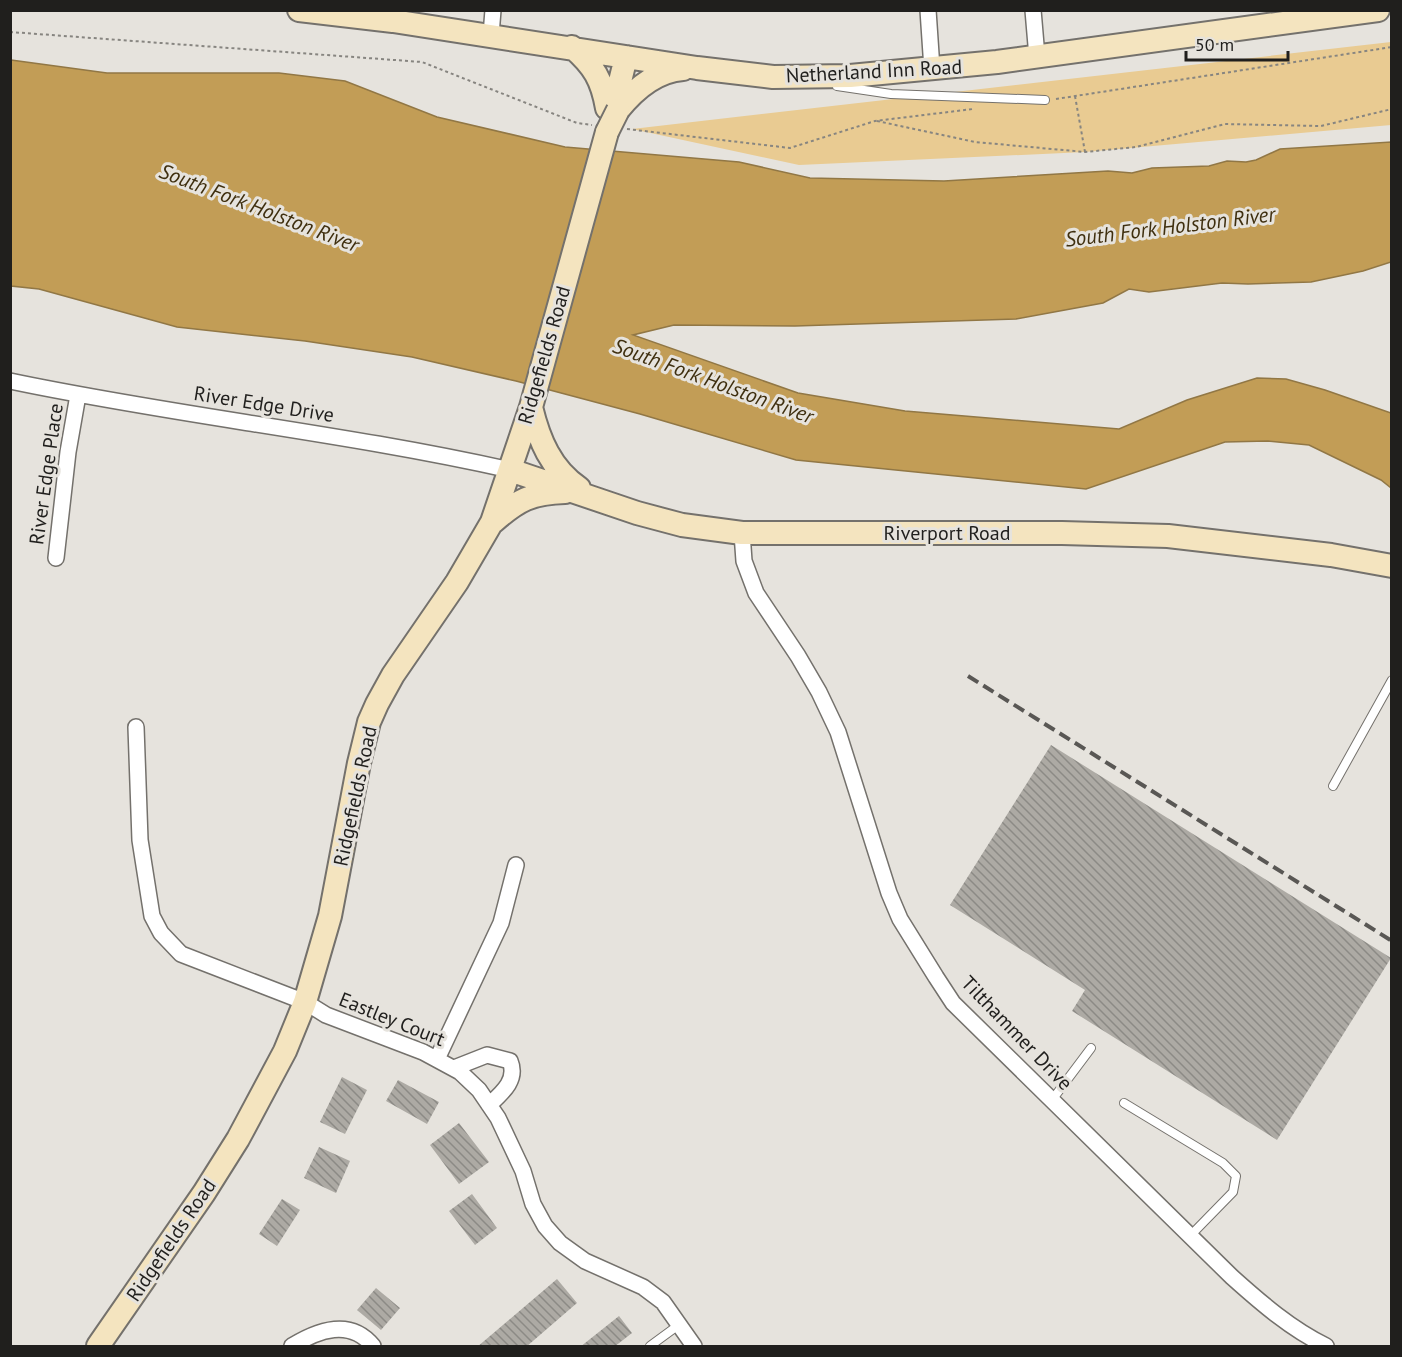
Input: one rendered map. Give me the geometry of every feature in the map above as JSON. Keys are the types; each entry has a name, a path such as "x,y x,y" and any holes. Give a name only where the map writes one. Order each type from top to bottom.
{"main road":[{"name":"Netherland Inn Road","path":"299,10 393,21 697,68 772,77 850,76 932,69 1037,57 1377,10"},
{"path":"572,47 588,61 612,109 657,76 677,70 697,68"},
{"name":"Ridgefields Road","path":"98,1347 204,1192 238,1138 285,1051 305,1002 330,916 358,763 373,713 393,675 457,582 492,522 531,407 626,57"},
{"path":"531,407 537,431 546,452 559,471 573,484 593,497"},
{"name":"Riverport Road","path":"510,470 682,525 742,533 1038,533 1168,536 1331,555 1392,566"},
{"path":"492,522 513,504 526,497 543,493 565,492 593,497"}],"street":[{"path":"491,35 493,10"},
{"path":"928,10 932,69"},
{"path":"1033,10 1037,57"},
{"name":"River Edge Drive","path":"10,381 78,395 436,453 510,470"},
{"name":"River Edge Place","path":"56,558 68,452 78,395"},
{"name":"Tilthammer Drive","path":"742,533 744,561 756,593 798,656 819,692 838,732 888,893 900,919 953,1003 1264,1306 1326,1347"},
{"name":"Eastley Court","path":"136,727 140,840 152,916 160,933 181,954 305,1002 326,1015 437,1059 454,1068 479,1090 489,1105 509,1141 533,1204 545,1226 560,1243 585,1261 643,1287 663,1302 694,1347"},
{"path":"437,1059 501,923 516,865"},
{"path":"454,1068 487,1055 510,1061 513,1068 506,1089 489,1105"},
{"path":"292,1347 316,1333 344,1328 358,1333 373,1347"}],"lane":[{"path":"772,77 891,94 1045,100"},
{"path":"1333,786 1392,680"},
{"path":"1052,1100 1091,1048"},
{"path":"1124,1103 1223,1163 1236,1176 1233,1192 1190,1236"},
{"path":"650,1347 680,1324"}],"path":[{"path":"1075,96 1085,152"},
{"path":"874,121 975,142 1085,152 1136,147 1226,124 1321,126 1392,109"}],"shaded area":[{"path":"1391,42 1391,125 1085,152 799,165 632,129"}],"water":[{"name":"South Fork Holston River","path":"11,60 107,73 279,73 345,81 437,117 565,147 739,162 810,178 944,181 1108,171 1132,173 1152,168 1209,166 1227,161 1246,162 1280,149 1391,142 1391,262 1363,271 1311,282 1222,283 1149,292 1129,289 1103,303 1016,319 795,326 674,325 633,335 798,393 905,411 1119,429 1187,400 1257,378 1286,379 1391,413 1391,488 1381,480 1309,445 1268,441 1225,442 1086,489 796,460 640,414 516,381 412,357 305,341 177,327 39,289 11,286"}],"building":[{"path":"1051,745 1391,958 1277,1140 1072,1011 1085,990 950,905"},
{"path":"342,1077 367,1090 345,1134 320,1122"},
{"path":"398,1080 439,1102 427,1124 386,1101"},
{"path":"459,1123 489,1162 459,1184 430,1145"},
{"path":"319,1147 350,1161 336,1193 304,1178"},
{"path":"472,1194 497,1228 475,1245 449,1211"},
{"path":"282,1199 300,1210 277,1246 259,1234"},
{"path":"557,1279 577,1303 526,1347 477,1347"},
{"path":"376,1288 400,1308 381,1330 357,1310"},
{"path":"619,1316 632,1333 614,1347 580,1347"}],"railway":[{"path":"968,676 1392,941"}]}
